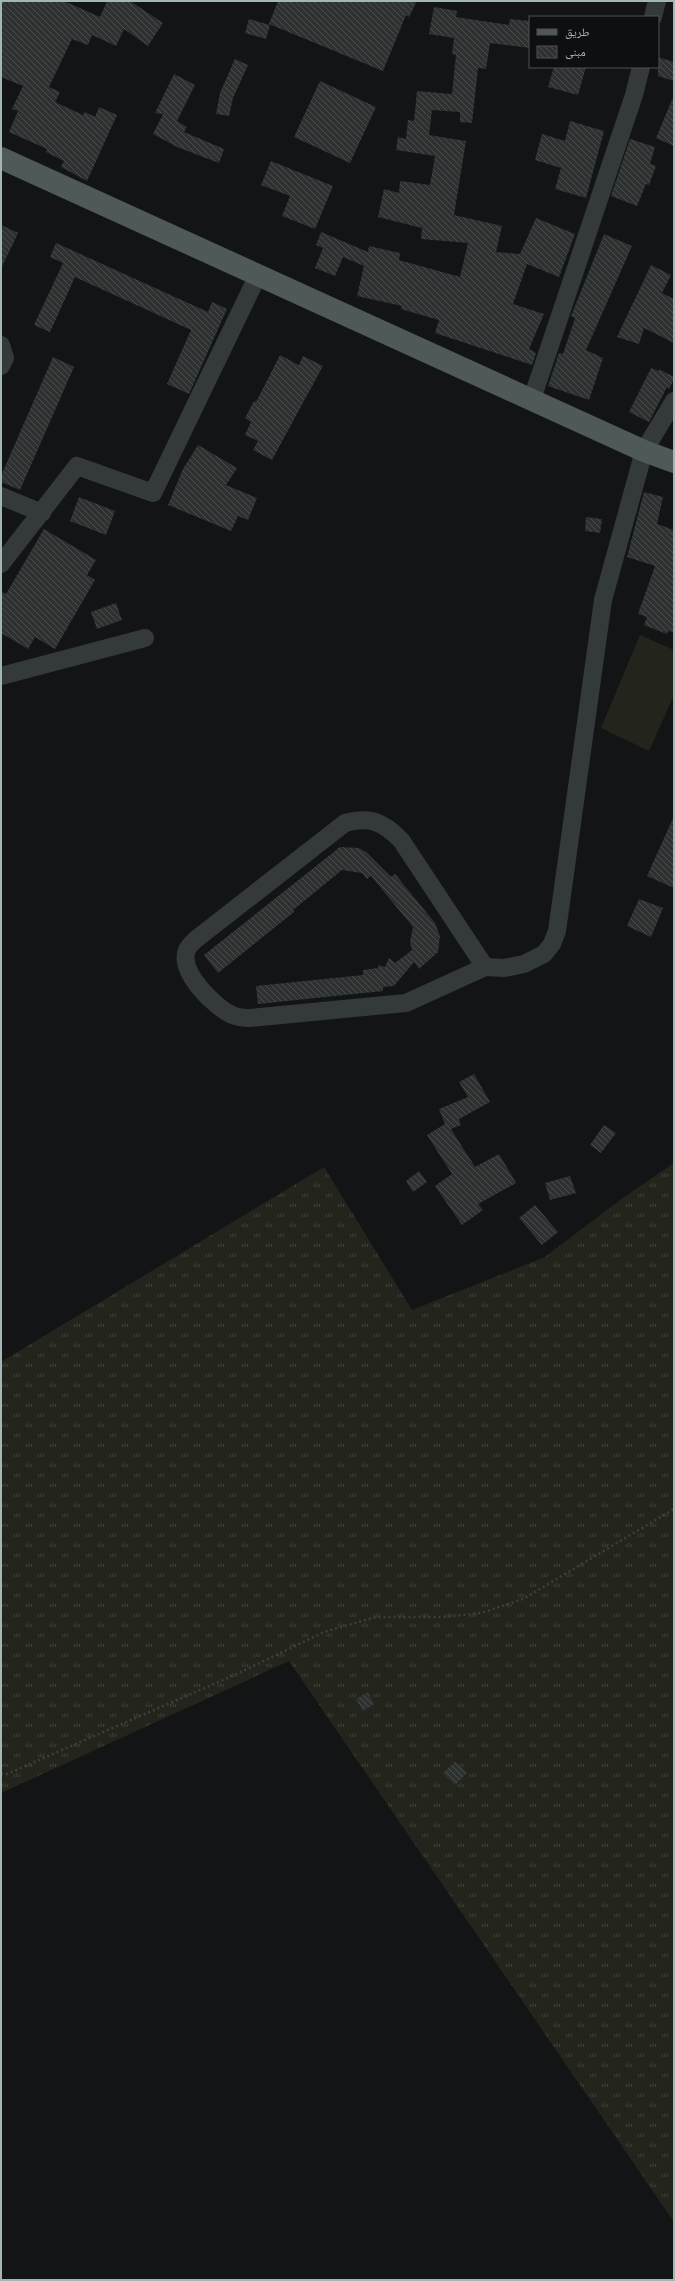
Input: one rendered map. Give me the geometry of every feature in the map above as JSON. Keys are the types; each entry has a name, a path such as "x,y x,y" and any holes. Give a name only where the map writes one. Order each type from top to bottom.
{"main road":[{"path":"1,158 644,451 674,462"}],"street":[{"path":"653,16 657,1"},
{"path":"532,399 634,95 640,68"},
{"path":"1,564 77,466 153,493 258,275"},
{"path":"1,345 5,358 1,366"},
{"path":"485,967 401,840 389,828 374,821 360,819 345,823 195,940 187,950 186,958 188,968 211,1000 234,1016 250,1018 406,1003 485,967 504,968 524,964 544,954 552,944 557,931 603,600 644,451 674,401"},
{"path":"1,496 42,513"},
{"path":"1,676 146,638"}],"path":[{"path":"1,1774 7,1774 239,1673 324,1632 376,1617 443,1617 481,1613 523,1599 674,1509"}],"green space":[{"path":"640,635 674,650 674,695 649,751 601,728"},
{"path":"674,1163 674,2222 289,1661 1,1793 1,1362 324,1167 412,1310 545,1257 620,1200"}],"building":[{"path":"1,1 64,1 100,17 107,1 130,1 163,23 148,46 124,29 116,46 92,35 88,45 72,39 49,87 60,92 55,102 83,115 85,112 95,117 99,107 117,115 87,181 61,167 64,161 46,152 47,149 9,132 18,111 12,109 23,86 1,77"},
{"path":"278,1 417,1 409,17 406,15 383,71 269,24"},
{"path":"434,7 457,11 456,17 509,25 510,19 529,21 529,48 490,43 486,69 478,68 472,123 460,122 460,112 432,110 429,135 466,141 454,215 502,226 496,252 520,254 536,218 575,234 559,277 527,264 513,304 544,314 529,349 536,353 532,365 435,333 439,320 401,309 402,306 357,296 364,266 343,257 335,276 315,268 323,248 316,245 321,232 368,252 369,246 400,253 399,260 460,277 468,243 421,239 422,228 378,217 384,189 399,193 400,181 430,185 435,156 396,150 398,137 406,139 408,120 414,121 417,91 452,94 456,55 452,54 454,38 429,34"},
{"path":"249,19 270,25 266,39 245,33"},
{"path":"659,57 674,62 674,81 658,76"},
{"path":"235,59 248,65 233,98 229,116 216,114 220,93"},
{"path":"554,68 586,68 578,95 548,87"},
{"path":"174,74 195,85 177,121 187,127 184,132 224,149 219,163 177,147 153,134 163,114 155,113"},
{"path":"320,81 376,107 350,163 294,137"},
{"path":"674,95 674,146 656,138"},
{"path":"570,121 604,131 586,198 555,189 561,168 535,160 542,134 565,141"},
{"path":"630,139 655,147 650,164 656,166 649,185 646,184 637,206 611,196"},
{"path":"271,161 333,186 315,229 282,216 290,196 261,185"},
{"path":"1,225 18,233 1,269"},
{"path":"604,234 632,246 586,350 603,358 589,400 548,386 559,353 563,354 575,318 571,316"},
{"path":"56,243 208,312 212,302 227,309 189,394 167,384 191,330 75,277 50,332 34,325 63,263 50,257"},
{"path":"651,265 671,275 662,293 674,299 674,343 644,328 639,344 617,337"},
{"path":"280,355 299,365 303,356 323,366 272,460 253,450 258,441 245,435 251,422 245,418 254,401 256,402"},
{"path":"53,357 74,367 20,490 1,482 1,476"},
{"path":"651,368 659,371 659,369 674,377 674,379 669,389 667,387 649,422 629,412"},
{"path":"198,445 237,468 226,485 257,498 248,520 238,516 231,531 168,505 183,469"},
{"path":"644,492 663,497 657,524 674,530 674,633 668,631 667,634 644,625 647,617 638,614 655,566 627,557"},
{"path":"79,497 115,511 106,535 70,521"},
{"path":"586,517 602,519 600,533 585,531"},
{"path":"44,529 96,560 87,575 95,580 55,649 35,637 28,649 1,633 1,591 6,594"},
{"path":"116,603 122,620 97,629 91,612"},
{"path":"674,816 674,888 647,876"},
{"path":"340,847 359,848 366,852 391,877 395,874 435,923 440,936 438,952 419,969 414,962 394,986 383,987 383,991 258,1004 256,986 363,975 363,970 378,968 379,965 385,967 389,958 395,963 412,950 410,942 413,927 371,876 367,879 362,873 342,870 293,910 294,912 218,973 204,955"},
{"path":"639,899 663,908 651,937 627,926"},
{"path":"474,1074 490,1102 459,1119 461,1125 451,1129 475,1167 499,1154 516,1183 478,1204 483,1210 462,1225 435,1186 452,1174 427,1135 445,1124 439,1109 468,1097 459,1082"},
{"path":"604,1125 616,1133 601,1153 590,1145"},
{"path":"419,1171 427,1182 413,1192 406,1181"},
{"path":"570,1176 576,1193 550,1200 545,1183"},
{"path":"535,1205 558,1232 542,1245 519,1218"},
{"path":"368,1692 374,1704 363,1711 356,1699"},
{"path":"455,1762 467,1773 455,1785 443,1773"}]}
